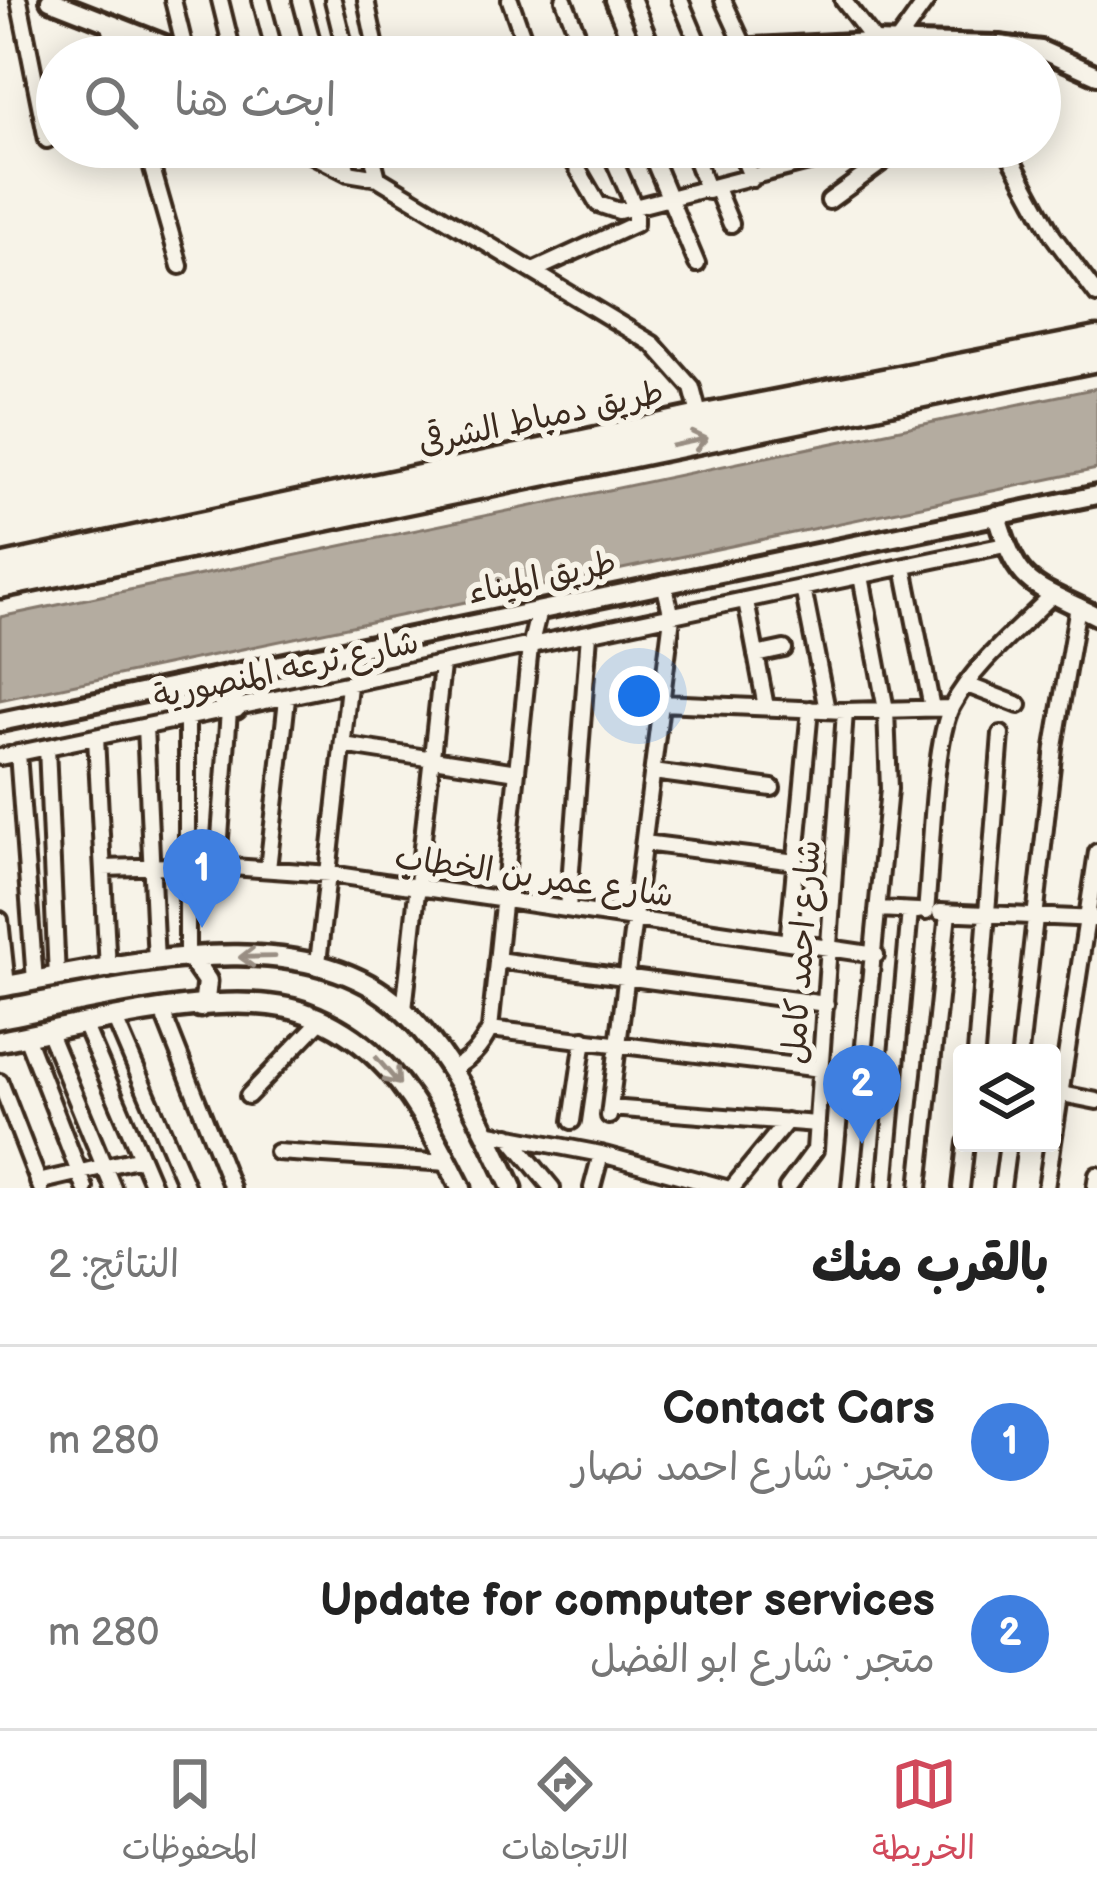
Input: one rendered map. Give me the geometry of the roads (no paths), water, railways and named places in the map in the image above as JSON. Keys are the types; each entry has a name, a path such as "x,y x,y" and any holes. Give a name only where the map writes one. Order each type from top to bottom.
{"highway":[{"name":"طريق دمياط الشرقى","path":"0,586 700,418 1097,340"},
{"name":"طريق دمياط الشرقى","path":"0,568 1097,358"}],"main road":[{"path":"3,987 189,958 287,956 319,963 366,984 404,1010 432,1041 512,1188"},
{"path":"189,958 207,981 200,1007"},
{"path":"0,1041 200,1007 275,1006 321,1020 355,1039 379,1060 408,1096 460,1188"}],"street":[{"path":"19,0 36,85"},
{"path":"50,0 97,13 148,36"},
{"path":"172,0 184,36"},
{"path":"220,0 229,36"},
{"path":"261,0 270,36"},
{"path":"301,0 310,36"},
{"path":"333,0 342,36"},
{"path":"366,0 374,36"},
{"path":"510,0 523,36"},
{"path":"564,0 578,36"},
{"path":"613,0 628,36"},
{"path":"633,0 648,36"},
{"path":"680,0 695,36"},
{"path":"723,0 739,36"},
{"path":"843,0 868,36"},
{"path":"902,36 927,0"},
{"path":"1061,59 1097,75"},
{"path":"152,168 180,266"},
{"path":"338,168 378,178 653,344 692,388 700,418"},
{"path":"347,168 348,173"},
{"path":"375,168 378,178"},
{"path":"577,168 598,204 619,211 788,168"},
{"path":"532,272 633,227 635,208 617,168"},
{"path":"656,168 697,264"},
{"path":"702,168 731,224"},
{"path":"748,168 752,178"},
{"path":"829,202 875,168"},
{"path":"1016,168 1053,236 1097,296"},
{"name":"طريق الميناء","path":"0,722 1097,495"},
{"path":"997,515 1005,545 1023,577 1097,616"},
{"name":"شارع ترعه المنصورية","path":"0,757 1005,545"},
{"path":"904,567 932,708"},
{"path":"850,1188 889,789 886,710 861,576"},
{"path":"664,583 672,616 609,1112 817,1124"},
{"path":"803,588 826,710"},
{"path":"885,1188 918,911 951,708 1053,594"},
{"path":"746,601 766,707"},
{"path":"1021,1044 1054,746 1078,606"},
{"path":"450,1070 481,1046 490,1029 530,647 539,610"},
{"path":"568,909 589,634"},
{"path":"756,655 784,650"},
{"path":"404,1010 442,666"},
{"path":"218,866 232,710 229,674"},
{"path":"967,685 1019,705"},
{"path":"319,963 349,686"},
{"path":"268,869 287,699"},
{"path":"661,703 845,711 951,708"},
{"path":"788,942 810,709"},
{"name":"شارع احمد كامل","path":"787,1188 815,1150 845,711"},
{"path":"188,718 189,958"},
{"path":"145,727 157,962"},
{"path":"977,1044 1000,734"},
{"path":"96,736 108,970"},
{"path":"343,745 517,772"},
{"path":"47,747 57,978"},
{"path":"18,753 35,981"},
{"path":"653,772 772,788"},
{"path":"644,843 796,862"},
{"path":"1061,1074 1093,919 1097,852"},
{"path":"103,868 173,866 186,877"},
{"name":"شارع عمر بن الخطاب","path":"186,877 218,866 330,874 875,955"},
{"path":"878,909 1093,919"},
{"path":"919,1188 948,913"},
{"path":"0,920 3,987"},
{"path":"497,960 826,1004"},
{"path":"162,1011 232,1188"},
{"path":"115,1019 187,1188"},
{"path":"248,1096 321,1020"},
{"path":"85,1026 154,1188"},
{"path":"490,1029 821,1069"},
{"path":"49,1033 113,1188"},
{"path":"26,1036 82,1180"},
{"path":"572,1120 584,1039"},
{"path":"0,1082 39,1185 82,1180 104,1167 141,1158"},
{"path":"1061,1094 1097,1101"},
{"path":"485,1132 601,1154 729,1188 787,1121"},
{"path":"509,1136 552,1188"},
{"path":"277,1152 448,1163"},
{"path":"961,1188 965,1152"},
{"path":"1002,1188 1007,1152"},
{"path":"1046,1188 1050,1152"},
{"path":"592,1188 601,1154"},
{"path":"1095,1188 1097,1175"},
{"path":"674,1188 687,1176"}],"place":[{"name":"Contact Cars","path":"202,928"},
{"name":"Update for computer services","path":"862,1144"}]}
